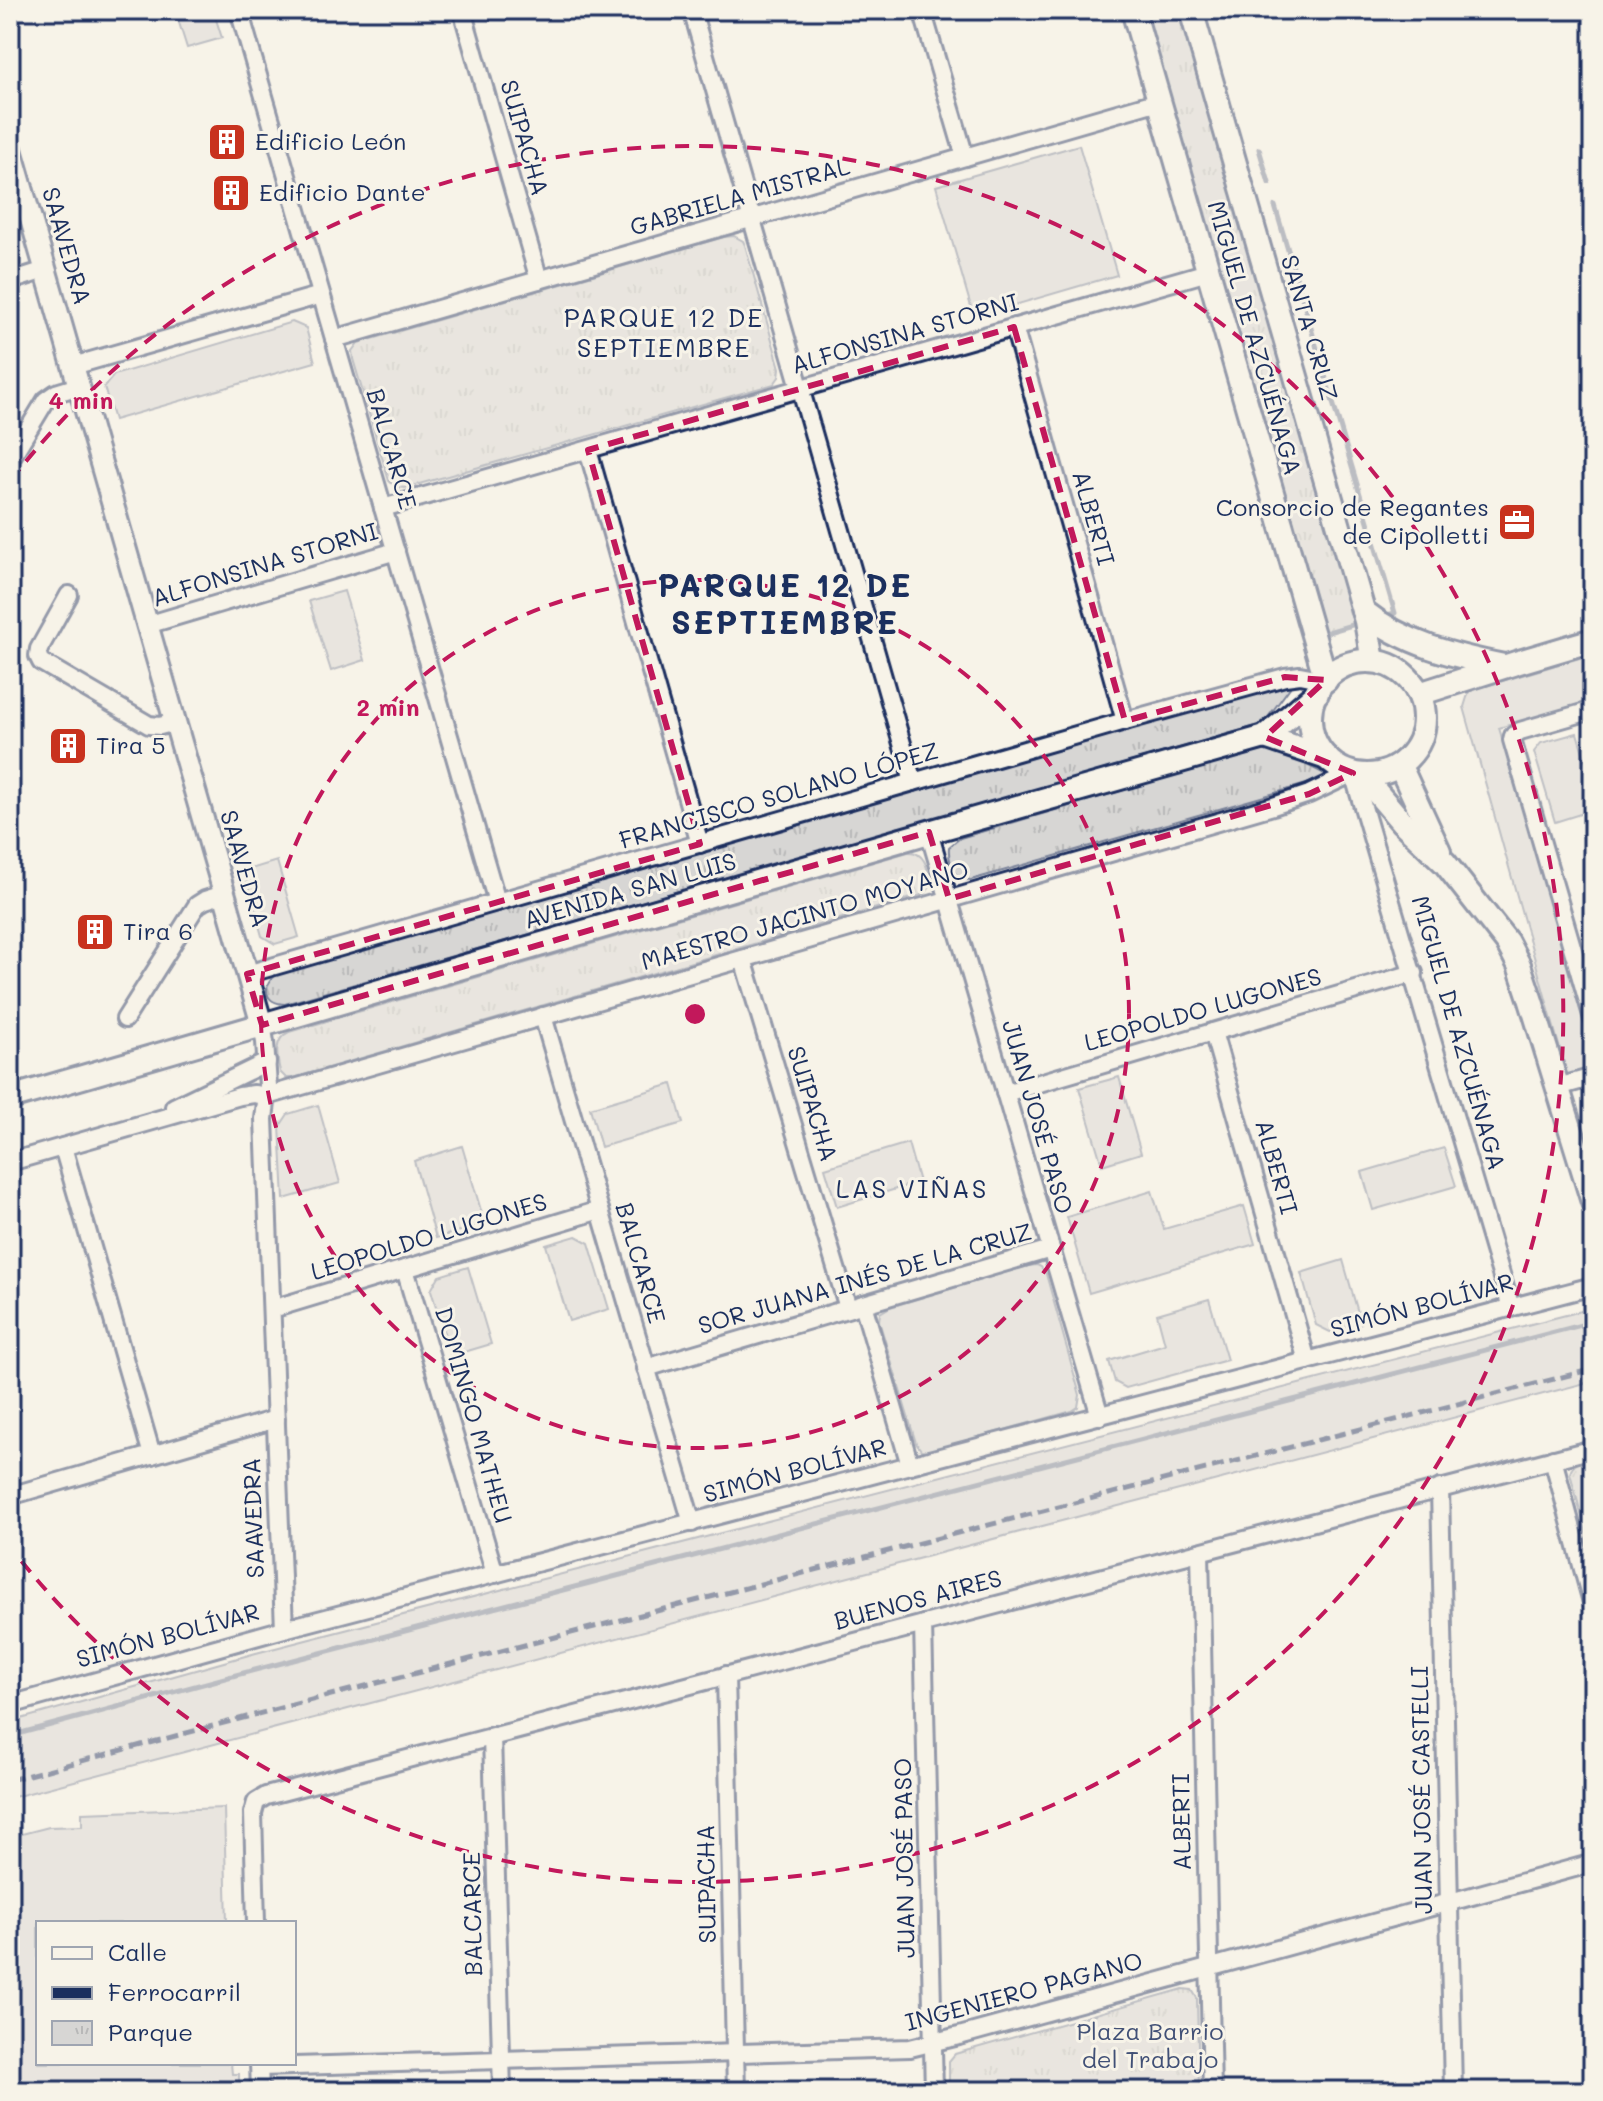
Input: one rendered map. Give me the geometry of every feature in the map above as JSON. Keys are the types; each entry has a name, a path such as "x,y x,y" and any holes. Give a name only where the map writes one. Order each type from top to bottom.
{"main road":[{"name":"MIGUEL DE AZCUÉNAGA","path":"1133,10 1321,686"},
{"name":"SANTA CRUZ","path":"1191,10 1363,611 1373,661"},
{"path":"1363,611 1385,628 1424,646 1506,666"},
{"path":"1419,694 1593,640"},
{"path":"1321,686 1312,703 1310,723 1315,742 1327,758 1343,770 1358,774 1382,774 1400,766 1414,751 1422,734 1424,714 1419,694 1408,678 1392,667 1373,661"},
{"name":"AVENIDA SAN LUIS","path":"10,1098 1265,737 1335,671 1353,663 1373,661"},
{"path":"1265,737 1327,758"},
{"path":"1400,766 1445,863"},
{"path":"1358,774 1445,863 1507,942 1519,965 1593,1202"}],"street":[{"name":"BALCARCE","path":"239,10 497,902"},
{"name":"SUIPACHA","path":"462,10 539,280"},
{"path":"692,10 913,782"},
{"path":"922,10 965,157"},
{"name":"GABRIELA MISTRAL","path":"334,339 1159,101"},
{"name":"SAAVEDRA","path":"11,150 262,1025 267,1062 264,1119 284,1629"},
{"path":"10,283 45,270"},
{"name":"ALFONSINA STORNI","path":"383,508 1208,272"},
{"path":"11,458 46,400 76,376 321,295"},
{"name":"ALBERTI","path":"1014,327 1125,721"},
{"path":"588,450 700,844"},
{"name":"ALFONSINA STORNI","path":"147,625 396,551"},
{"path":"69,595 39,649 41,662 149,725 175,722"},
{"name":"FRANCISCO SOLANO LÓPEZ","path":"247,974 1285,677 1300,675 1321,686"},
{"path":"1593,710 1513,736 1593,1019"},
{"name":"MAESTRO JACINTO MOYANO","path":"267,1096 1297,798 1358,774"},
{"name":"MIGUEL DE AZCUÉNAGA","path":"1358,774 1511,1308"},
{"name":"JUAN JOSÉ PASO","path":"929,832 1100,1416"},
{"path":"125,1019 197,905 224,894"},
{"name":"SUIPACHA","path":"743,959 910,1465"},
{"name":"LEOPOLDO LUGONES","path":"1005,1093 1414,973"},
{"name":"BALCARCE","path":"543,1016 692,1523"},
{"name":"ALBERTI","path":"1213,1032 1307,1361"},
{"path":"10,1162 147,1120 267,1062"},
{"path":"1558,1087 1593,1077"},
{"path":"121,1129 245,1095 267,1096"},
{"path":"63,1147 152,1455"},
{"name":"LEOPOLDO LUGONES","path":"272,1309 600,1210"},
{"name":"SOR JUANA INÉS DE LA CRUZ","path":"646,1368 1051,1249"},
{"name":"DOMINGO MATHEU","path":"405,1269 495,1574"},
{"name":"SIMÓN BOLÍVAR","path":"10,1705 284,1629 1593,1286"},
{"path":"10,1496 276,1419"},
{"name":"BUENOS AIRES","path":"256,1921 253,1813 256,1802 271,1794 1593,1449"},
{"path":"1553,1459 1593,1606"},
{"name":"JUAN JOSÉ CASTELLI","path":"1440,1488 1453,2091"},
{"name":"ALBERTI","path":"1200,1552 1212,2091"},
{"name":"JUAN JOSÉ PASO","path":"923,1624 934,2091"},
{"name":"SUIPACHA","path":"726,1675 736,2091"},
{"name":"BALCARCE","path":"492,1736 502,2091"},
{"name":"INGENIERO PAGANO","path":"296,2064 898,2050 933,2044 1593,1863"},
{"path":"260,2065 260,2091"}],"highlighted area":[{"path":"1014,327 1125,721 1285,677 1326,680 1265,737 1353,773 1309,794 949,899 929,832 262,1025 247,974 700,844 588,450"}],"green space":[{"path":"175,10 213,10 222,38 187,48"},
{"path":"1144,10 1180,10 1356,624 1324,633"},
{"path":"1079,145 1117,275 974,317 936,186"},
{"path":"734,236 745,245 780,368 774,384 405,488 396,487 389,481 353,359 352,351 358,343"},
{"path":"292,322 306,328 315,362 114,420 104,387 114,375"},
{"path":"344,591 365,660 331,671 309,601"},
{"path":"1593,654 1593,700 1499,728 1593,1051 1593,1085 1572,1092 1464,707 1469,691"},
{"path":"1294,682 1263,724 285,1004 273,1001 267,994 268,984 276,975"},
{"path":"1577,733 1593,785 1593,810 1555,822 1534,752 1541,743"},
{"path":"1271,747 1331,777 971,880 959,879 952,868 949,847 960,838"},
{"path":"908,852 919,855 925,863 931,885 925,894 293,1078 286,1078 280,1072 278,1044 289,1032"},
{"path":"277,861 299,937 275,944 262,936 244,871"},
{"path":"1119,1077 1141,1153 1102,1165 1079,1088"},
{"path":"672,1084 683,1123 601,1147 590,1108"},
{"path":"318,1105 340,1183 284,1199 280,1126 288,1114"},
{"path":"908,1143 919,1182 837,1207 825,1168"},
{"path":"462,1146 485,1224 436,1238 414,1161"},
{"path":"1444,1148 1456,1186 1373,1210 1362,1172"},
{"path":"1152,1191 1164,1229 1244,1206 1255,1244 1089,1293 1067,1217"},
{"path":"576,1236 589,1243 609,1309 569,1321 546,1245"},
{"path":"1343,1260 1361,1323 1330,1332 1316,1325 1301,1273"},
{"path":"1037,1265 1046,1274 1080,1395 1078,1407 929,1451 921,1450 916,1443 879,1321 880,1313 890,1307"},
{"path":"468,1267 491,1344 451,1356 431,1290 439,1276"},
{"path":"1209,1299 1227,1360 1126,1388 1115,1382 1109,1361 1165,1344 1157,1314"},
{"path":"1593,1308 1593,1381 10,1798 10,1722 256,1653"},
{"path":"1593,1459 1593,1558 1570,1473 1576,1464"},
{"path":"224,1808 227,1921 36,1921 36,2065 231,2065 232,2074 239,2074 239,2091 10,2091 10,1837 49,1827 82,1826 82,1813"},
{"name":"Plaza Barrio del Trabajo","path":"1183,1989 1192,1990 1197,1998 1199,2091 949,2091 949,2061 955,2054"}],"waterway":[{"path":"1259,149 1269,183"},
{"path":"1275,206 1395,613 1383,616"},
{"path":"1318,635 1362,622"},
{"path":"10,1736 1593,1322"}],"railway":[{"path":"10,1780 1593,1369"}],"place":[{"name":"Edificio León","path":"227,142"},
{"name":"Edificio Dante","path":"231,193"},
{"name":"Consorcio de Regantes de Cipolletti","path":"1517,522"},
{"name":"Tira 5","path":"68,746"},
{"name":"Tira 6","path":"95,932"}],"district":[{"name":"PARQUE 12 DE SEPTIEMBRE","path":"664,333"},
{"name":"PARQUE 12 DE SEPTIEMBRE","path":"785,604"},
{"name":"LAS VIÑAS","path":"912,1189"}]}
